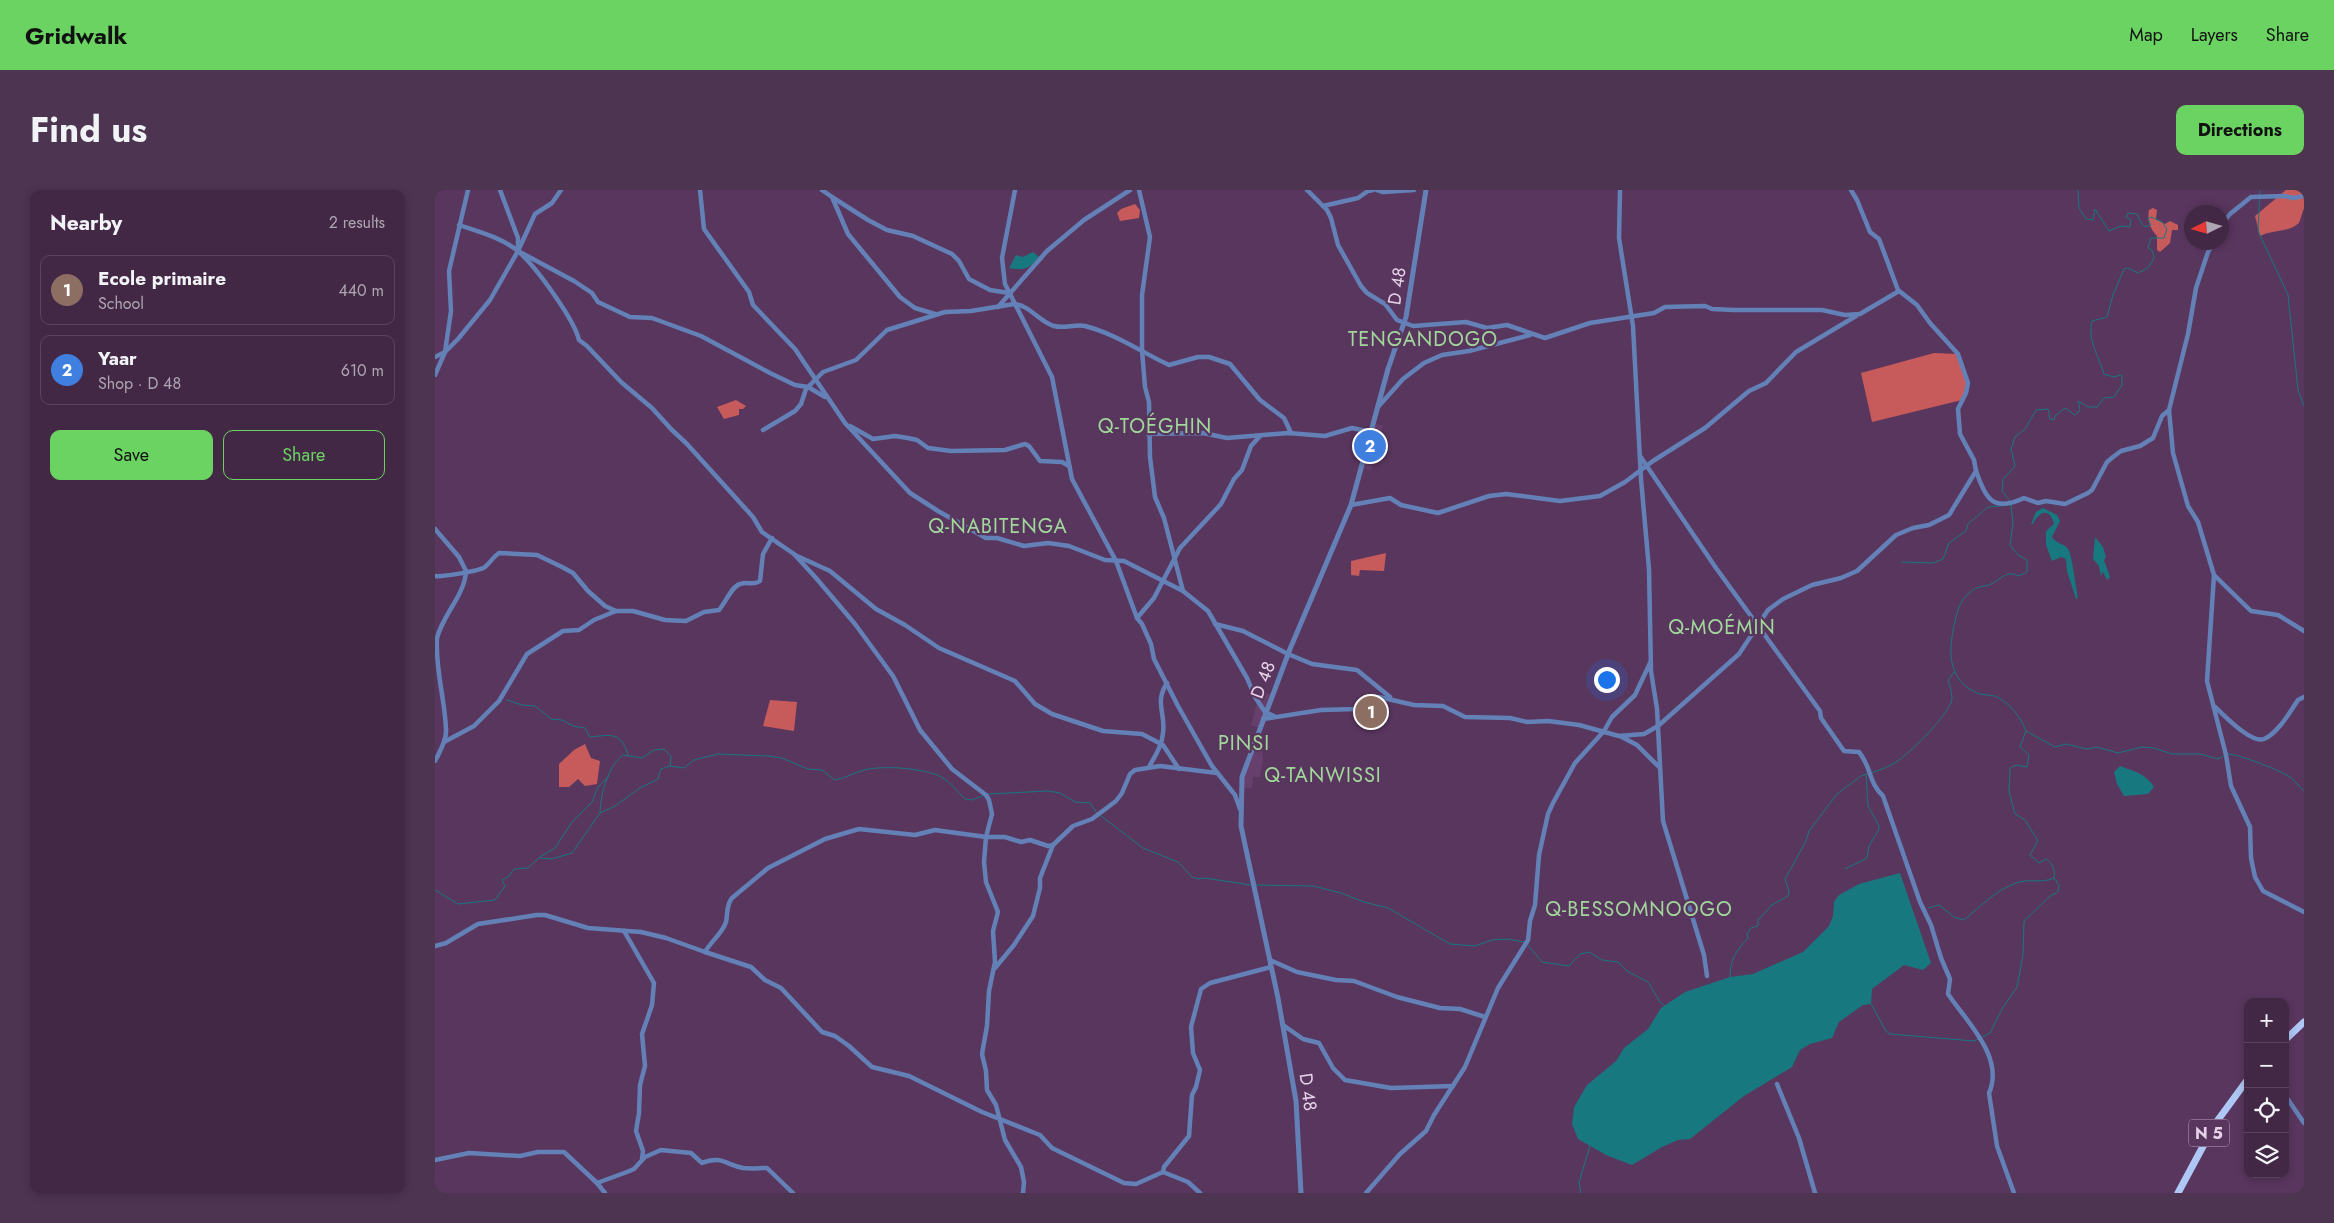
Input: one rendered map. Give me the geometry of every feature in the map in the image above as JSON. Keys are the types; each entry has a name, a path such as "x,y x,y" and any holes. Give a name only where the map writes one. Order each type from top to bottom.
{"highway":[{"path":"2289,1036 2304,1022"},
{"name":"N 5","path":"2179,1193 2215,1124 2244,1084"}],"street":[{"path":"435,375 445,352 451,312 449,271 468,190"},
{"path":"500,190 518,238 518,251 554,296 577,331 579,340 621,382 653,408 753,517 762,532 794,554 830,572 876,609 905,625 939,648 1015,681 1035,704 1052,714 1103,731 1124,731 1142,734 1161,744 1179,769"},
{"path":"435,357 445,352 490,300 518,251 535,214 552,203 561,190"},
{"path":"700,190 704,229 749,292 753,305 795,349 845,423 911,493 938,511 987,538 997,538 1024,546 1048,544 1069,546 1105,560 1124,561 1183,591 1205,607 1265,712 1274,716"},
{"path":"822,190 832,198 881,226 913,236 952,254 959,261 969,279 990,290 1009,293"},
{"path":"1015,190 1005,234 1002,258 1005,284 1014,304 1026,321 1052,377 1069,466 1083,502 1116,561 1137,618 1142,624 1151,644 1154,659 1194,736 1217,773 1235,795 1241,809"},
{"path":"998,307 1059,241 1084,220 1130,190"},
{"path":"1139,190 1150,237 1142,295 1141,350 1145,387 1149,402 1148,434 1155,497 1183,591"},
{"path":"1307,190 1323,206 1331,218 1338,245 1361,286 1385,304 1397,320 1413,326 1466,322 1487,328 1507,325 1545,338 1590,322 1654,313 1665,307 1682,306 1734,310 1822,310 1845,315 1860,314"},
{"path":"1323,206 1359,198 1368,191 1414,190"},
{"name":"D 48","path":"1301,1193 1298,1114 1283,1025 1241,826 1244,768 1288,654 1351,505 1377,409 1404,323 1426,190"},
{"path":"1620,190 1619,238 1631,316 1649,568 1651,659 1658,726 1663,821 1704,955 1707,976"},
{"path":"1851,190 1870,232 1879,240 1893,282 1899,291 1917,305 1930,323 1958,354 1967,383 1966,392 1958,408 1960,434 1974,460 1984,493 1994,502 2010,503 2024,498 2037,503 2046,501 2069,503 2092,490 2107,462 2113,457 2121,451 2140,446 2153,438 2162,416 2169,410"},
{"path":"2229,216 2251,197 2285,196 2293,198 2304,196"},
{"path":"832,198 848,234 901,297 915,308 935,314"},
{"path":"459,225 497,238 592,293 598,302 630,317 652,318 701,336 770,373 795,385 808,387 827,398"},
{"path":"2209,250 2195,288 2188,334 2169,410 2173,453 2188,506 2198,522 2207,546 2214,575 2207,681 2231,786 2250,827 2251,858 2255,878 2263,891 2304,912"},
{"path":"1351,505 1390,498 1401,504 1439,513 1489,496 1506,494 1560,502 1592,498 1618,487 1646,466 1705,428 1749,391 1765,383 1796,352 1899,291"},
{"path":"763,430 795,411 808,387 823,372 855,360 887,330 935,314 1014,304 1021,305 1052,325 1083,326 1130,343 1169,364 1198,357 1209,357 1230,364 1260,400 1284,418 1291,433"},
{"path":"1377,409 1403,378 1423,363 1442,355 1469,351 1532,335"},
{"path":"845,423 873,439 895,436 908,438 917,440 928,448 951,451 1005,450 1025,444 1029,446 1039,461 1062,462 1069,466"},
{"path":"1148,434 1203,433 1227,438 1291,433 1325,436 1352,428 1371,432"},
{"path":"1137,618 1155,598 1180,548 1221,504 1233,479 1242,470 1251,446 1260,436"},
{"path":"1640,456 1716,568 1821,711 1821,718 1844,751 1859,752 1868,763 1874,788 1883,796 1920,902 1931,925 1941,958 1950,979 1948,994 1981,1039 1991,1061 1992,1086 1989,1093 1997,1146 2014,1193"},
{"path":"1619,736 1644,734 1658,726 1739,654 1757,623 1768,610 1783,599 1813,585 1841,578 1857,571 1896,535 1913,528 1929,525 1949,515 1976,471"},
{"path":"435,529 459,557 466,572 463,583 437,639 437,679 446,729 444,742 435,761"},
{"path":"444,742 474,726 499,701 527,654 563,631 579,630 594,620 616,611 633,611 665,620 686,621 704,612 719,610 735,587 742,583 754,584 760,581 763,554 771,538"},
{"path":"435,576 446,576 460,571 479,570 499,553 537,555 573,573 588,591 605,606 616,611"},
{"path":"794,554 855,624 893,676 920,730 952,769 986,795 992,814 986,837 986,882 998,912 993,931 994,969 989,991 987,1026 982,1054 987,1090 996,1106 1005,1140 1021,1167 1024,1192"},
{"path":"2214,575 2251,611 2278,615 2304,631"},
{"path":"1215,624 1243,631 1312,664 1357,670 1391,698"},
{"path":"1366,1193 1400,1154 1426,1131 1465,1067 1498,988 1528,940 1530,921 1535,905 1539,855 1548,814 1575,763 1603,732 1612,717 1635,695 1651,659"},
{"path":"1149,767 1161,744 1163,731 1160,699 1161,692 1167,682"},
{"path":"1263,719 1321,710 1356,709 1370,699 1379,697 1391,698 1414,705 1443,706 1465,716 1510,718 1527,722 1548,721 1579,725 1619,736 1637,746 1659,768"},
{"path":"2214,706 2237,728 2258,739 2263,739 2271,733 2298,700 2304,697"},
{"path":"994,969 1014,945 1033,916 1039,894 1040,878 1053,846 1073,826 1092,819 1117,801 1130,774 1140,768 1149,767 1217,773"},
{"path":"705,952 721,932 726,921 728,903 732,898 768,868 825,839 859,829 915,835 935,830 986,837 1005,837 1021,842 1030,840 1053,846"},
{"path":"435,946 478,924 537,915 545,915 588,928 641,932 666,938 751,967 765,980 781,988 822,1032 835,1036 872,1067 909,1076 1000,1119 1040,1135 1052,1148 1124,1184 1136,1184 1163,1172 1188,1182 1200,1193"},
{"path":"624,931 653,983 652,1005 641,1034 645,1066 640,1085 636,1131 643,1151 642,1160"},
{"path":"1269,960 1297,972 1335,980 1354,981 1397,997 1440,1008 1460,1008 1485,1017"},
{"path":"1163,1172 1164,1167 1189,1136 1192,1095 1200,1070 1193,1053 1191,1027 1201,989 1210,983 1271,967"},
{"path":"1283,1025 1303,1038 1319,1043 1333,1068 1345,1080 1391,1088 1453,1086"},
{"path":"1777,1084 1799,1138 1815,1193"},
{"path":"2289,1101 2304,1123"},
{"path":"597,1183 627,1172 645,1157 661,1150 691,1153 702,1163 710,1159 720,1160 743,1168 767,1168 793,1193"},
{"path":"435,1160 469,1153 520,1156 538,1152 564,1152 605,1193"}],"shaded area":[{"path":"2286,190 2304,190 2304,208 2299,223 2285,230 2270,232 2260,236 2255,216"},
{"path":"1135,204 1140,210 1139,218 1120,221 1117,213 1121,209"},
{"path":"2153,208 2157,210 2156,219 2165,224 2170,221 2178,225 2178,230 2172,230 2170,243 2160,252 2157,250 2157,236 2149,221 2149,210"},
{"path":"1033,252 1039,257 1029,267 1022,269 1009,268 1016,255 1023,257"},
{"path":"1934,353 1958,354 1968,383 1962,400 1872,422 1861,373"},
{"path":"736,400 746,406 743,409 739,409 739,415 724,419 717,407"},
{"path":"1373,423 1383,426 1371,470 1362,468"},
{"path":"2043,508 2057,515 2060,521 2052,537 2068,549 2078,598 2076,599 2067,571 2066,559 2061,557 2052,561 2046,545 2046,531 2054,524 2050,515 2047,513 2041,514 2031,524 2036,512"},
{"path":"2095,537 2103,547 2106,557 2104,560 2110,577 2107,580 2103,572 2101,576 2099,566 2093,559"},
{"path":"1386,553 1384,571 1360,570 1359,576 1351,575 1351,561"},
{"path":"1260,691 1272,695 1259,728 1251,725"},
{"path":"770,700 797,702 794,731 763,726"},
{"path":"1257,734 1261,736 1263,760 1260,777 1253,777 1252,788 1241,788"},
{"path":"585,744 591,758 600,761 597,784 585,786 578,779 569,787 559,787 559,764 574,750"},
{"path":"2120,766 2143,776 2154,787 2148,794 2124,796 2117,784 2114,772"},
{"path":"1900,873 1931,963 1923,970 1904,965 1872,989 1871,1004 1863,1005 1839,1022 1832,1038 1810,1044 1800,1050 1792,1067 1744,1096 1690,1139 1678,1140 1662,1147 1632,1165 1606,1155 1578,1139 1572,1124 1574,1107 1587,1085 1616,1061 1624,1048 1648,1029 1661,1008 1685,992 1730,977 1753,974 1803,952 1829,926 1833,916 1834,902 1839,895 1859,884"}],"waterway":[{"path":"2010,501 2002,491 2003,479 2015,466 2011,449 2015,437 2025,429 2036,410 2048,409 2050,419 2054,420 2055,416 2065,408 2075,415 2080,410 2078,401 2088,407 2097,407 2104,398 2114,397 2122,385 2122,376 2114,377 2104,374 2092,341 2092,321 2107,317 2113,295 2124,269 2128,268 2138,273 2148,268 2154,258 2152,250 2148,248 2151,238 2164,238 2167,229 2162,222 2151,217 2148,219 2151,225 2145,227 2137,214 2128,213 2126,217 2131,220 2130,227 2121,226 2109,231 2095,209 2093,220 2086,219 2079,208 2078,190"},
{"path":"2260,190 2258,231 2288,295 2298,390 2304,406"},
{"path":"1902,562 1933,563 1943,559 1949,543 1966,531 1968,524 1988,507 2011,505"},
{"path":"1928,908 1939,905 1954,917 1964,920 1988,899 2009,886 2025,881 2045,881 2054,878 2053,867 2046,859 2039,863 2030,855 2038,841 2025,820 2015,814 2009,791 2010,768 2016,765 2027,767 2029,755 2020,747 2026,731 2024,726 2007,703 1995,696 1977,693 1964,685 1957,677 1951,656 1955,621 1959,606 1964,598 1971,591 1989,585 2005,575 2013,574 2018,576 2027,572 2027,560 2018,555 2010,545 2013,523 2011,505"},
{"path":"1871,773 1902,758 1937,723 1950,706 1952,699 1948,680 1955,671"},
{"path":"507,700 522,705 535,706 551,719 562,720 573,726 585,728 590,737 614,736 622,742 628,755"},
{"path":"2026,731 2055,747 2066,744 2086,749 2097,747 2118,753 2142,747 2154,748 2172,754 2200,754 2218,759 2225,755"},
{"path":"600,812 606,781 617,760 623,755 642,758 654,750 664,749 671,756 670,766"},
{"path":"435,890 458,904 495,900 505,886 502,880 509,876 514,869 528,868 539,858 552,859 572,853 600,813 615,806 640,788 658,779 661,769 670,766 684,768 694,760 718,754 782,758 808,769 822,770 835,780 872,768 916,770 943,778 965,799 972,800 984,795"},
{"path":"2228,754 2270,767 2292,779 2304,791"},
{"path":"1845,869 1867,858 1869,846 1878,831 1879,826 1868,806 1866,774"},
{"path":"1730,977 1733,960 1737,951 1748,938 1747,934 1751,928 1758,926 1758,920 1772,905 1788,896 1789,891 1785,879 1806,841 1809,831 1837,794 1861,776 1867,774"},
{"path":"540,857 555,848 572,822 592,802 598,787 609,776"},
{"path":"988,794 1048,791 1060,793 1075,802 1090,803 1097,813 1143,848 1178,862 1192,877 1251,885"},
{"path":"1871,1004 1886,1031 1890,1034 1974,1041 1990,1033 2002,1009 2017,987 2023,955 2024,921 2050,896 2058,892 2059,885 2054,878"},
{"path":"1255,885 1313,886 1341,893 1364,902 1388,908 1450,944 1475,946 1492,940 1508,939 1524,942"},
{"path":"1527,944 1542,962 1569,966 1580,954 1589,952 1602,960 1618,962 1627,971 1648,982 1660,1002 1665,1006"},
{"path":"1581,1193 1579,1182 1590,1146"}],"place":[{"name":"Yaar","path":"1370,446"},
{"name":"Ecole primaire","path":"1371,712"}],"district":[{"name":"TENGANDOGO","path":"1423,339"},
{"name":"Q-TOÉGHIN","path":"1155,426"},
{"name":"Q-NABITENGA","path":"998,526"},
{"name":"Q-MOÉMIN","path":"1722,627"},
{"name":"PINSI","path":"1244,743"},
{"name":"Q-TANWISSI","path":"1323,775"},
{"name":"Q-BESSOMNOOGO","path":"1639,909"}]}
